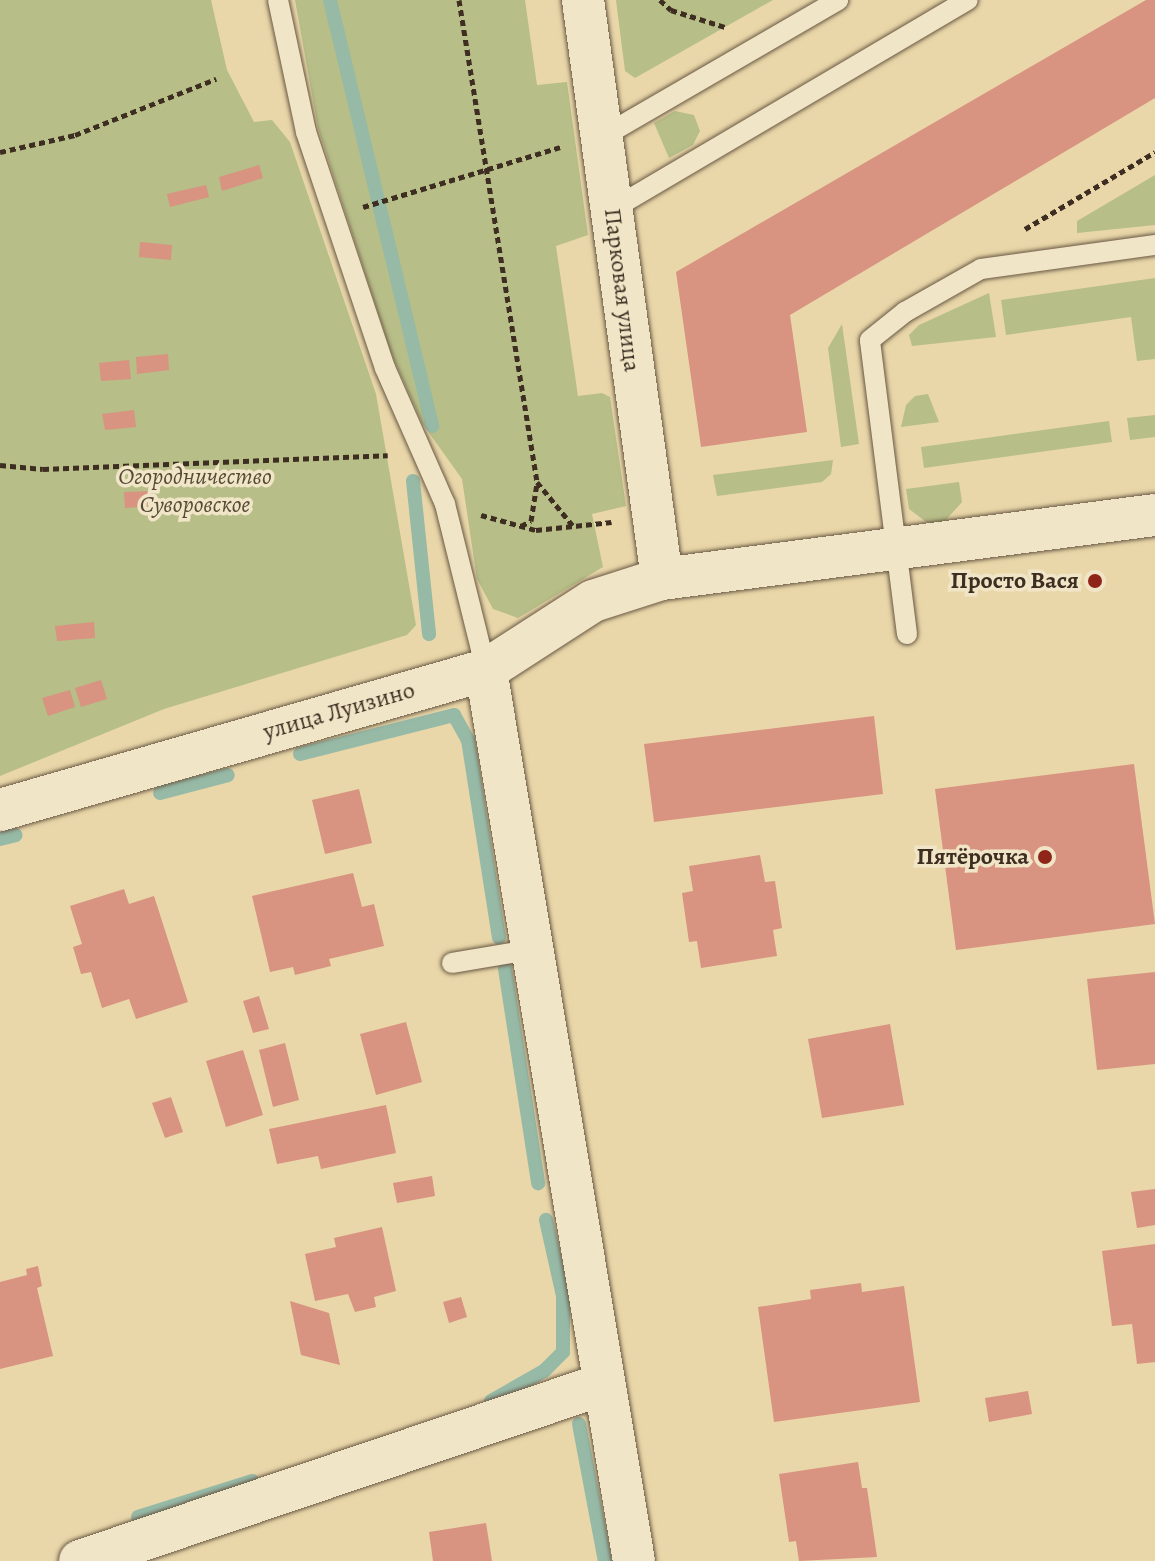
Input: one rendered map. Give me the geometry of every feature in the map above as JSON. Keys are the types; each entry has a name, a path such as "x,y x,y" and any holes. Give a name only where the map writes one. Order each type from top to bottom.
{"street":[{"name":"Парковая улица","path":"583,0 584,141 611,210 662,579"},
{"name":"улица Луизино","path":"0,810 486,670 593,601 662,579 1155,515"},
{"path":"486,670 535,949 601,1385 634,1561"},
{"path":"80,1561 601,1385"}],"lane":[{"path":"278,0 306,132 385,368 421,456 445,504 486,670"},
{"path":"584,141 838,0"},
{"path":"611,210 968,0"},
{"path":"907,634 893,549 870,340 905,312 981,269 1155,245"},
{"path":"452,963 535,949"}],"path":[{"path":"459,0 537,482 531,521 521,526"},
{"path":"660,0 671,10 734,29"},
{"path":"0,152 75,135 216,79"},
{"path":"368,206 584,141"},
{"path":"1022,242 1026,227 1155,152"},
{"path":"0,465 43,469 147,461 421,456"},
{"path":"537,482 574,527"},
{"path":"445,504 521,526 574,527 627,519"}],"green space":[{"name":"Огородничество Суворовское","path":"0,0 211,0 227,70 254,122 272,120 290,142 376,394 416,625 407,635 164,709 0,776"},
{"path":"295,0 525,0 537,85 567,82 588,235 556,246 578,396 602,393 610,397 626,506 592,514 603,567 518,618 493,609 477,579 462,479 422,423 391,353 318,128"},
{"path":"616,0 773,0 635,78 625,71"},
{"path":"675,111 694,115 700,131 693,145 669,158 654,123"},
{"path":"1155,175 1155,225 1077,233 1077,221"},
{"path":"1155,278 1155,359 1137,361 1131,317 1006,335 1001,300"},
{"path":"989,293 996,337 912,346 909,335 919,325"},
{"path":"842,324 859,444 841,447 828,348"},
{"path":"928,394 939,422 901,427 906,405 915,396"},
{"path":"1155,415 1155,437 1130,440 1127,418"},
{"path":"1109,421 1112,442 924,468 921,447"},
{"path":"833,460 831,474 822,482 717,496 713,475"},
{"path":"959,482 962,502 945,521 929,524 909,509 906,489"}],"building":[{"path":"1146,0 1155,0 1155,98 790,315 807,432 701,447 676,272"},
{"path":"259,165 263,178 222,191 219,177"},
{"path":"206,185 209,197 170,207 167,194"},
{"path":"140,242 172,245 171,260 139,257"},
{"path":"168,354 169,370 137,374 136,357"},
{"path":"129,360 131,379 101,381 99,363"},
{"path":"134,410 136,427 105,430 102,414"},
{"path":"151,491 152,506 125,508 124,492"},
{"path":"94,622 95,638 57,641 55,626"},
{"path":"101,680 107,699 81,707 75,688"},
{"path":"70,690 75,707 48,716 42,698"},
{"path":"874,716 883,794 654,822 644,744"},
{"name":"Пятёрочка","path":"1134,764 1155,924 956,950 935,789"},
{"path":"359,789 372,843 325,854 312,800"},
{"path":"760,855 765,882 775,881 782,928 773,930 777,956 701,968 697,941 689,942 682,893 693,891 689,866"},
{"path":"353,873 362,907 374,904 384,946 329,959 331,966 295,975 293,967 270,972 252,896"},
{"path":"124,889 129,904 154,896 188,1002 136,1019 129,999 102,1008 91,972 81,974 73,947 82,944 70,906"},
{"path":"1155,972 1155,1064 1097,1070 1087,979"},
{"path":"259,996 269,1029 253,1033 243,1001"},
{"path":"406,1022 422,1082 376,1095 360,1034"},
{"path":"890,1024 904,1105 822,1118 808,1039"},
{"path":"285,1043 299,1100 273,1107 259,1050"},
{"path":"243,1050 263,1115 226,1127 206,1061"},
{"path":"171,1097 183,1132 165,1138 152,1103"},
{"path":"386,1105 396,1153 321,1169 318,1156 277,1164 269,1129"},
{"path":"432,1176 435,1196 397,1203 393,1183"},
{"path":"1155,1189 1155,1225 1137,1228 1131,1192"},
{"path":"382,1227 396,1291 374,1297 376,1307 355,1312 348,1294 315,1301 305,1254 336,1247 334,1238"},
{"path":"1155,1244 1155,1362 1137,1364 1132,1324 1112,1326 1102,1251"},
{"path":"38,1266 42,1286 37,1288 53,1356 0,1369 0,1282 27,1275 26,1269"},
{"path":"861,1283 862,1292 904,1286 920,1402 774,1422 758,1307 811,1299 810,1290"},
{"path":"461,1297 467,1317 449,1323 443,1302"},
{"path":"290,1301 329,1313 340,1365 301,1355"},
{"path":"1028,1391 1032,1414 989,1422 985,1398"},
{"path":"858,1462 862,1488 867,1488 877,1557 799,1561 796,1541 789,1542 779,1474"},
{"path":"486,1523 492,1561 433,1561 429,1532"}],"waterway":[{"path":"330,0 432,426"},
{"path":"413,481 429,634"},
{"path":"300,754 454,715 468,740 499,938"},
{"path":"160,793 228,775"},
{"path":"0,839 16,835"},
{"path":"505,969 538,1183"},
{"path":"491,1401 544,1371 563,1352 563,1296 546,1220"},
{"path":"579,1424 605,1561"},
{"path":"138,1517 252,1481"}],"place":[{"name":"Просто Вася","path":"1095,581"},
{"name":"Пятёрочка","path":"1045,857"}]}
